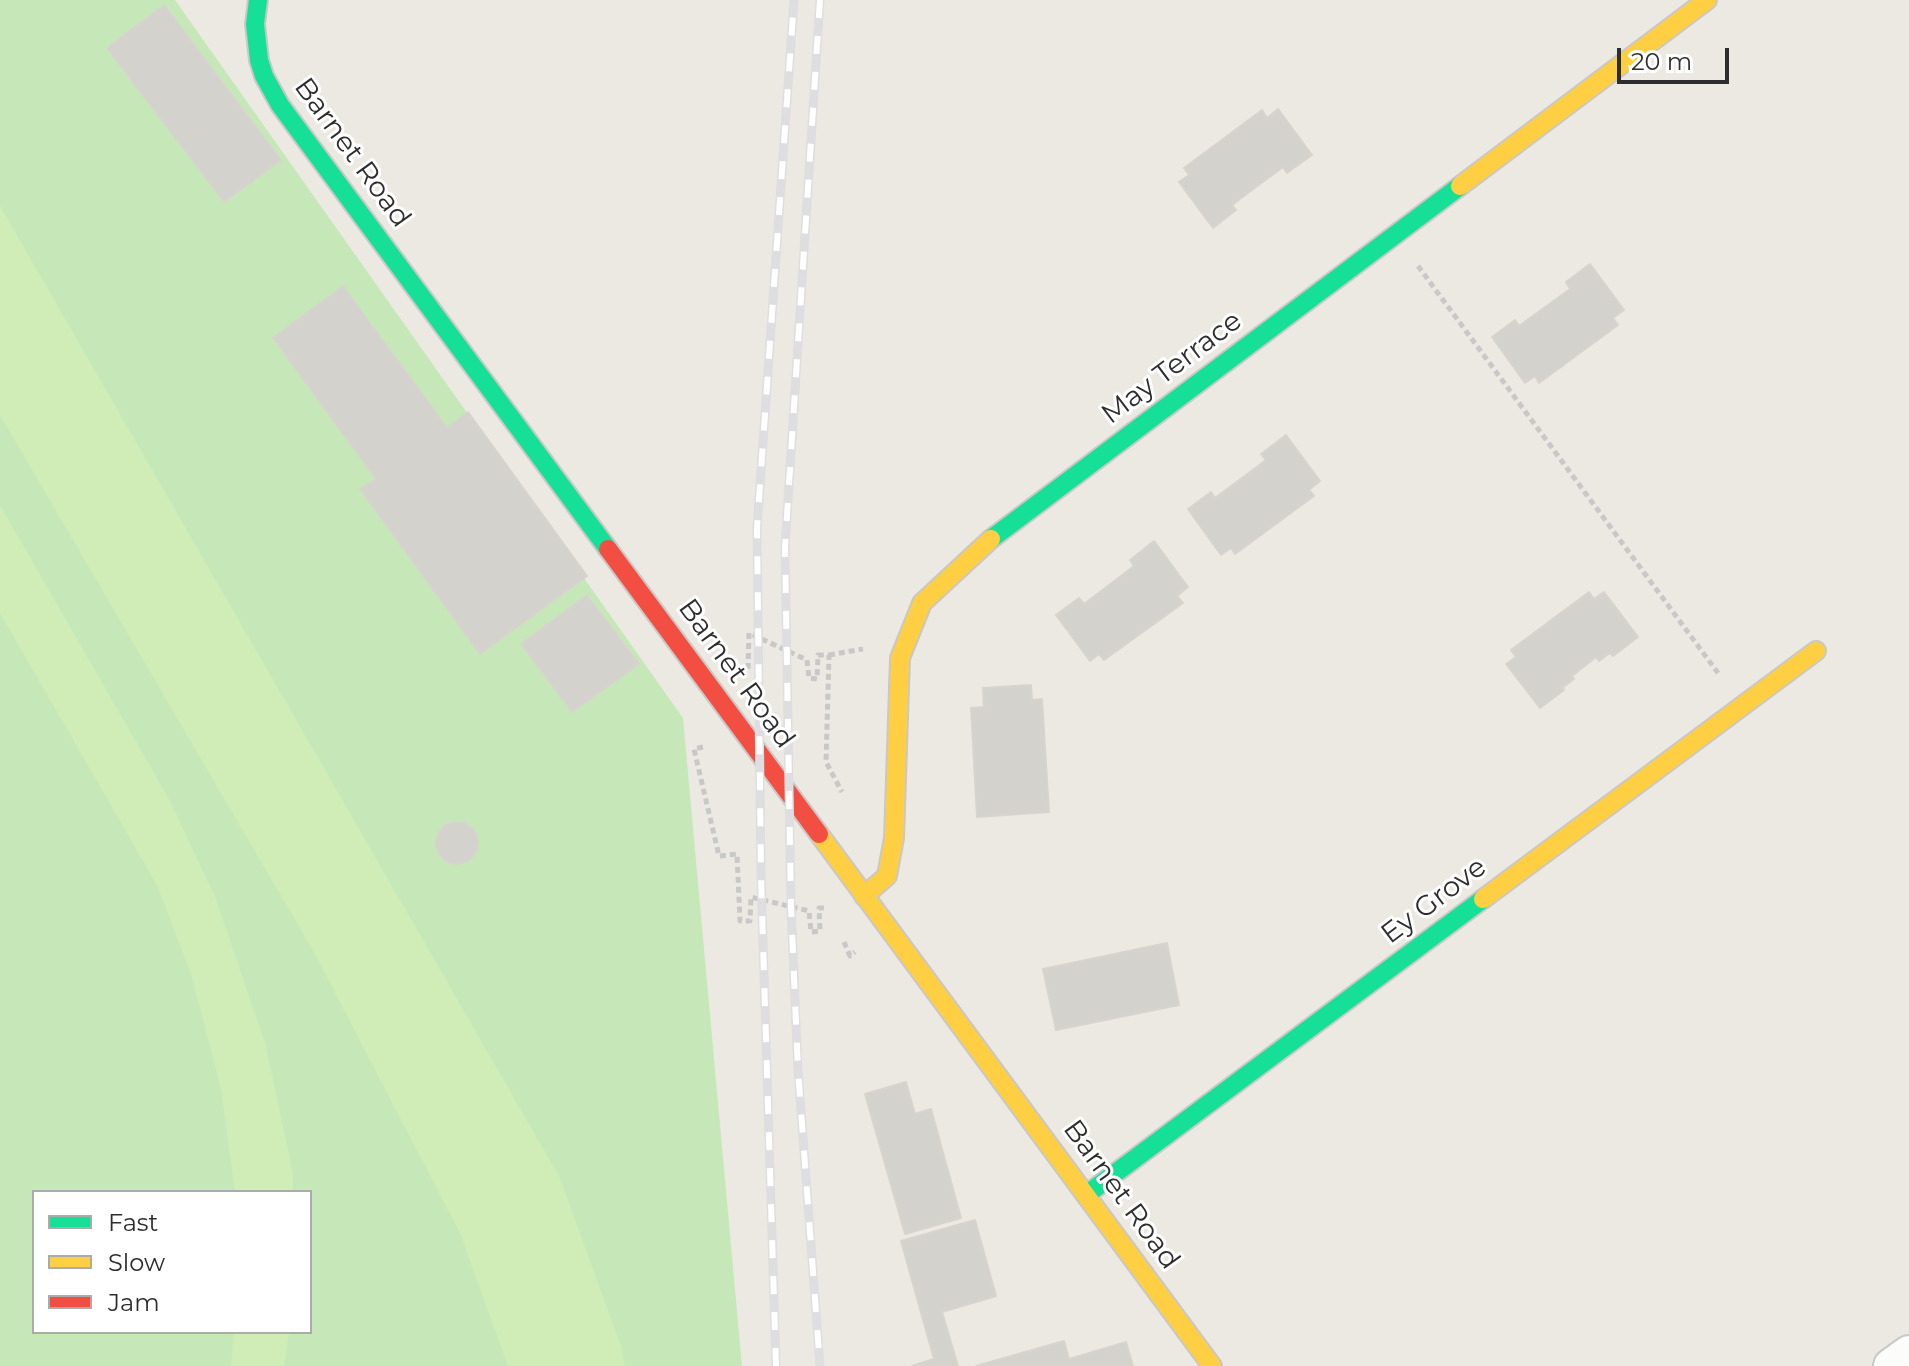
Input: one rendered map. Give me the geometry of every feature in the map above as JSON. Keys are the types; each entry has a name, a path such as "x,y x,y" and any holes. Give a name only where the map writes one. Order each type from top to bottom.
{"street":[{"name":"Barnet Road","path":"258,0 255,24 259,60 280,105 1212,1366"},
{"name":"May Terrace","path":"864,896 887,876 894,838 900,658 922,603 983,545 1707,0"},
{"name":"Ey Grove","path":"1086,1195 1816,651"},
{"path":"1891,1366 1909,1353"}],"path":[{"path":"1395,235 1743,706"},
{"path":"747,678 749,633 807,660 809,678 817,679 818,655 861,649 870,651"},
{"path":"829,655 826,762 845,798"},
{"path":"746,735 694,749 719,856 737,854 740,921 750,921 751,897 809,911 811,932 820,931 819,908 830,909"},
{"path":"840,932 850,956 889,928"}],"green space":[{"path":"0,0 175,0 683,718 742,1366 0,1366"},
{"path":"0,206 559,1176 621,1346 625,1366 508,1366 460,1233 315,954 0,415"},
{"path":"0,505 170,801 215,897 265,1043 293,1174 293,1190 235,1190 221,1089 192,977 157,885 0,613"},
{"path":"234,1334 289,1334 284,1366 231,1366"}],"building":[{"path":"164,5 281,160 224,202 107,48"},
{"path":"1278,109 1312,155 1287,173 1283,167 1232,205 1236,210 1213,228 1179,182 1189,175 1184,168 1262,110 1267,118"},
{"path":"1590,264 1624,310 1613,318 1618,325 1539,383 1535,376 1525,383 1492,337 1515,320 1519,326 1570,289 1566,282"},
{"path":"343,286 447,428 468,412 587,576 480,654 360,489 376,479 273,338"},
{"path":"1286,435 1320,481 1309,490 1314,496 1235,554 1231,548 1221,555 1188,509 1211,492 1215,498 1266,460 1261,454"},
{"path":"1154,541 1188,587 1177,596 1183,603 1104,660 1099,654 1090,661 1056,615 1079,598 1084,604 1134,566 1130,560"},
{"path":"1589,592 1594,599 1604,592 1638,637 1613,656 1610,653 1599,661 1596,657 1572,676 1574,679 1562,688 1564,690 1540,708 1506,664 1516,657 1511,650"},
{"path":"587,595 639,664 572,712 521,644"},
{"path":"1031,685 1032,700 1042,699 1049,812 977,817 971,708 984,707 983,688"},
{"path":"457,822 472,828 478,843 472,858 457,864 442,858 436,843 442,828"},
{"path":"1167,943 1179,1005 1056,1030 1043,969"},
{"path":"906,1082 915,1114 931,1109 961,1218 905,1234 865,1094"},
{"path":"975,1220 996,1296 942,1312 958,1366 912,1366 934,1359 901,1241"},
{"path":"1064,1341 1069,1359 1126,1342 1133,1366 976,1366"}],"railway":[{"path":"776,1366 761,877 757,528 794,0"},
{"path":"820,0 785,547 791,906 798,1070 820,1366"}],"traffic: fast":[{"path":"258,0 255,24 259,60 280,105 608,549"},
{"path":"991,539 1460,186"},
{"path":"1086,1195 1483,899"}],"traffic: slow":[{"path":"1460,186 1707,0"},
{"path":"864,896 887,876 894,838 900,658 922,603 991,539"},
{"path":"1483,899 1816,651"},
{"path":"819,834 1212,1366"}],"traffic: jam":[{"path":"608,549 819,834"}]}
